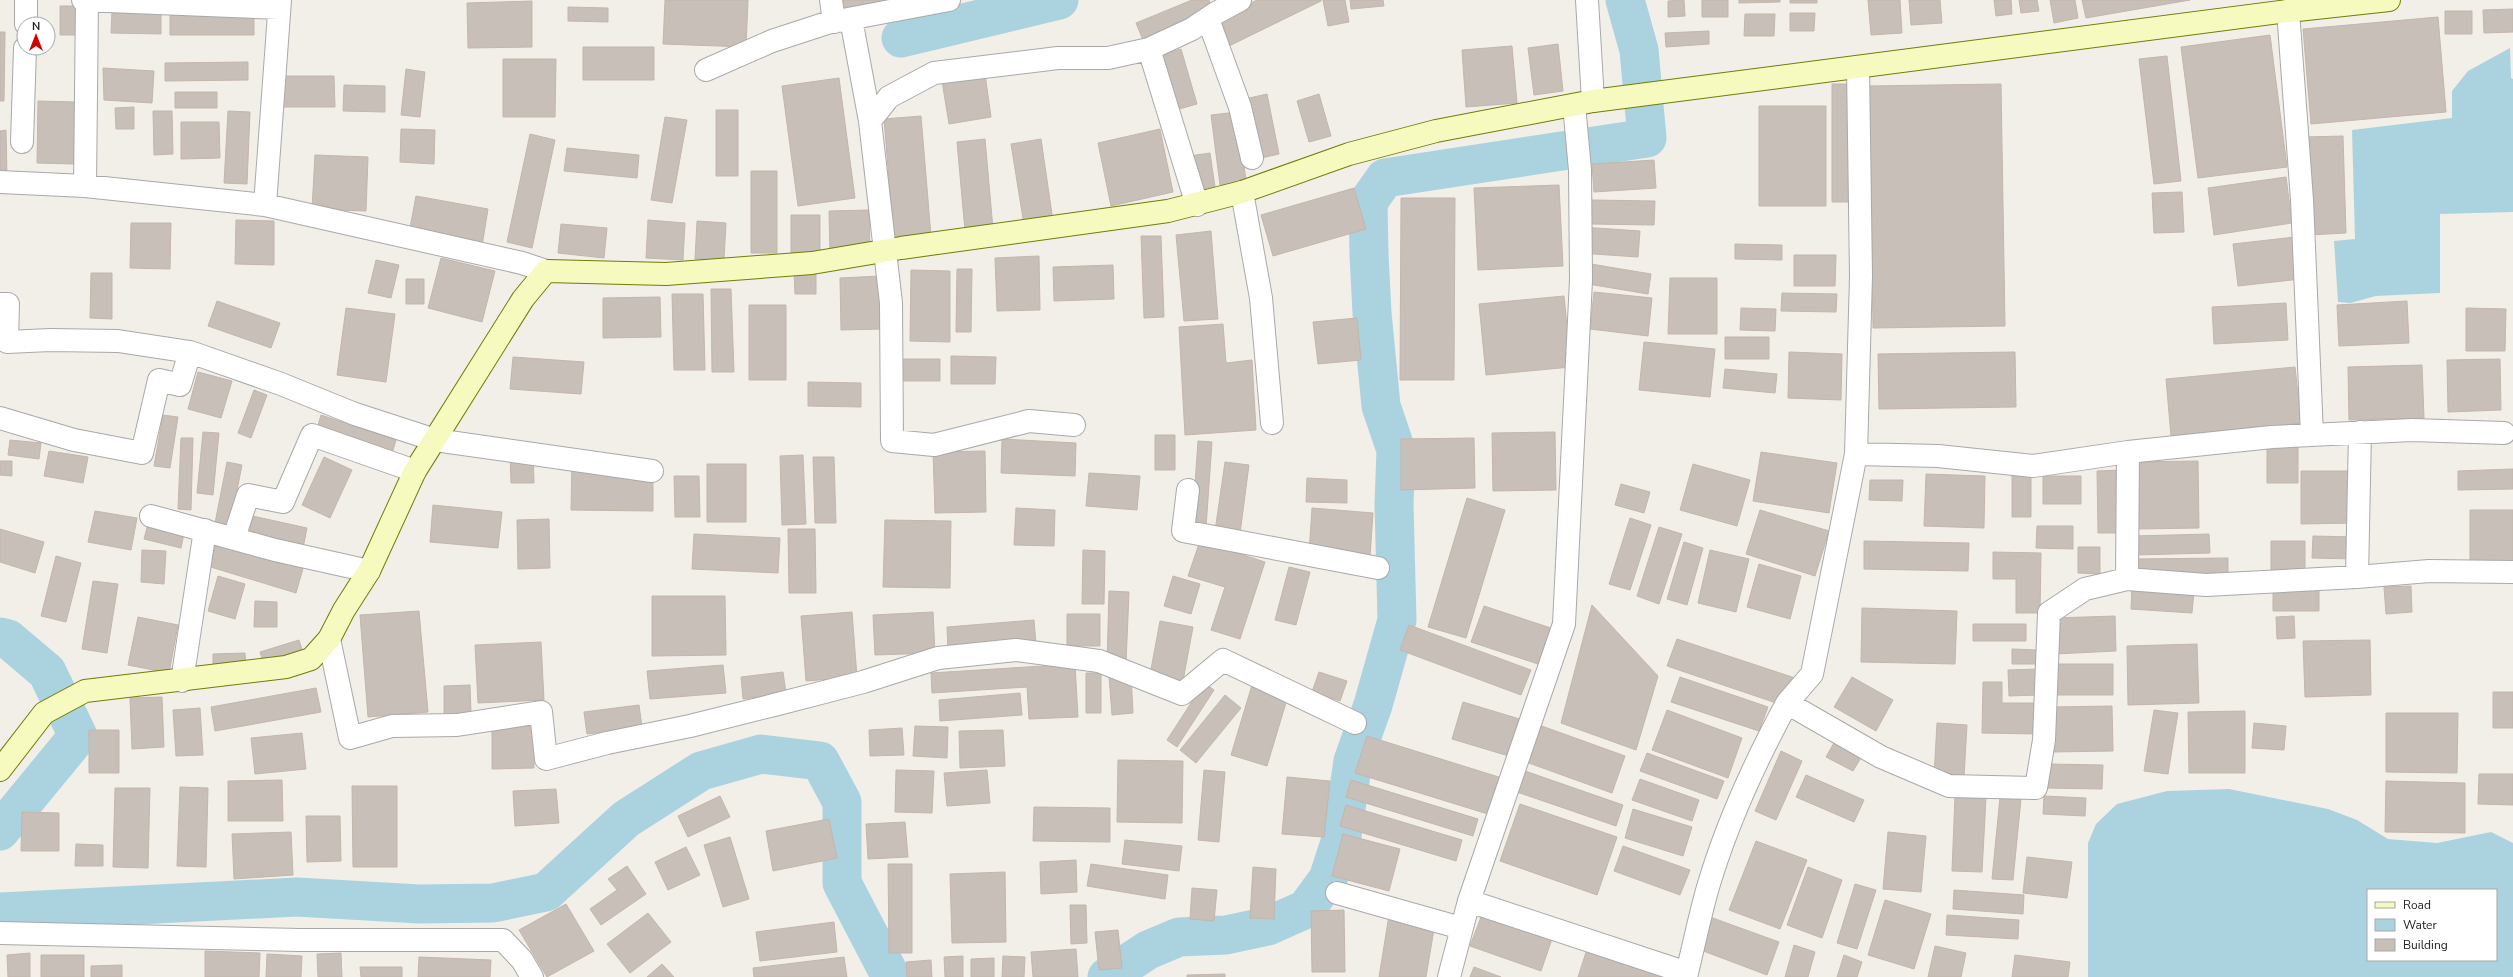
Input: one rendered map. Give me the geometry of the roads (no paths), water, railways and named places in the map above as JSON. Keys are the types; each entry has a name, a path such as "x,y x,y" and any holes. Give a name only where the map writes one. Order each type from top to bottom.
{"main road":[{"path":"0,770 44,713 85,691 182,681 286,667 311,658 329,639 344,610 369,571 415,471 524,299 546,271 666,274 812,263 1168,211 1197,205 1242,192 1349,154 1414,137 1593,101 1698,86 1858,67 2288,11 2389,0"}],"street":[{"path":"26,0 26,16"},
{"path":"83,0 279,4 265,205"},
{"path":"85,186 87,0"},
{"path":"831,0 843,21 870,121 891,303 892,441 934,445 1029,421 1074,425"},
{"path":"706,70 772,41 843,21 950,0"},
{"path":"870,121 889,97 934,73 1058,58 1108,58 1149,49 1192,30 1240,0"},
{"path":"1449,977 1460,928 1564,624 1580,280 1580,170 1575,130 1593,101 1587,0"},
{"path":"2288,11 2302,200 2312,435"},
{"path":"1208,20 1240,107 1252,158"},
{"path":"1149,49 1197,205"},
{"path":"22,142 25,56"},
{"path":"1469,901 1691,976 1708,887 1734,814 1763,748 1787,703 1812,674 1856,454 1861,276 1858,67"},
{"path":"0,182 85,186 265,205 515,261 546,271"},
{"path":"1242,192 1261,298 1272,423"},
{"path":"0,304 8,304 7,342 50,340 118,341 190,352 281,384 355,414 435,440 652,472"},
{"path":"0,418 74,440 142,453 160,380 180,385 190,352"},
{"path":"1856,454 1938,456 2033,466 2128,452 2312,435 2412,430 2504,433"},
{"path":"2357,578 2360,432"},
{"path":"234,538 248,495 284,502 312,435 415,471"},
{"path":"2127,579 2128,452"},
{"path":"1188,490 1183,531 1378,568"},
{"path":"151,516 369,571"},
{"path":"182,681 205,530"},
{"path":"1787,703 1881,757 1949,786 2036,788 2044,740 2049,613 2085,589 2127,579 2206,585 2357,578 2429,571 2513,572"},
{"path":"329,639 350,738 392,726 458,725 541,712 546,759 607,743 690,726 774,705 863,682 938,658 1016,650 1099,661 1182,694 1223,660 1355,723"},
{"path":"1337,893 1460,928"},
{"path":"0,933 300,940 503,940 522,960 532,977"}],"water":[{"path":"2510,48 2511,78 2513,79 2513,212 2440,214 2440,293 2376,296 2350,303 2338,302 2334,241 2355,239 2352,130 2452,118 2452,91 2468,71"},
{"path":"2229,789 2328,809 2357,820 2388,839 2437,843 2491,832 2513,843 2513,977 2088,977 2088,843 2096,824 2117,804 2167,791"}],"waterway":[{"path":"901,38 1059,0"},
{"path":"1107,977 1148,950 1179,937 1226,935 1268,926 1306,909 1328,879 1342,836 1353,761 1373,705 1397,620 1394,504 1396,450 1381,406 1372,313 1368,202 1385,178 1647,138 1639,50 1625,0"},
{"path":"0,637 8,639 47,672 78,736 0,831"},
{"path":"0,912 297,897 419,904 493,903 546,892 626,819 701,771 761,754 820,761 842,802 842,883 891,977"}]}
